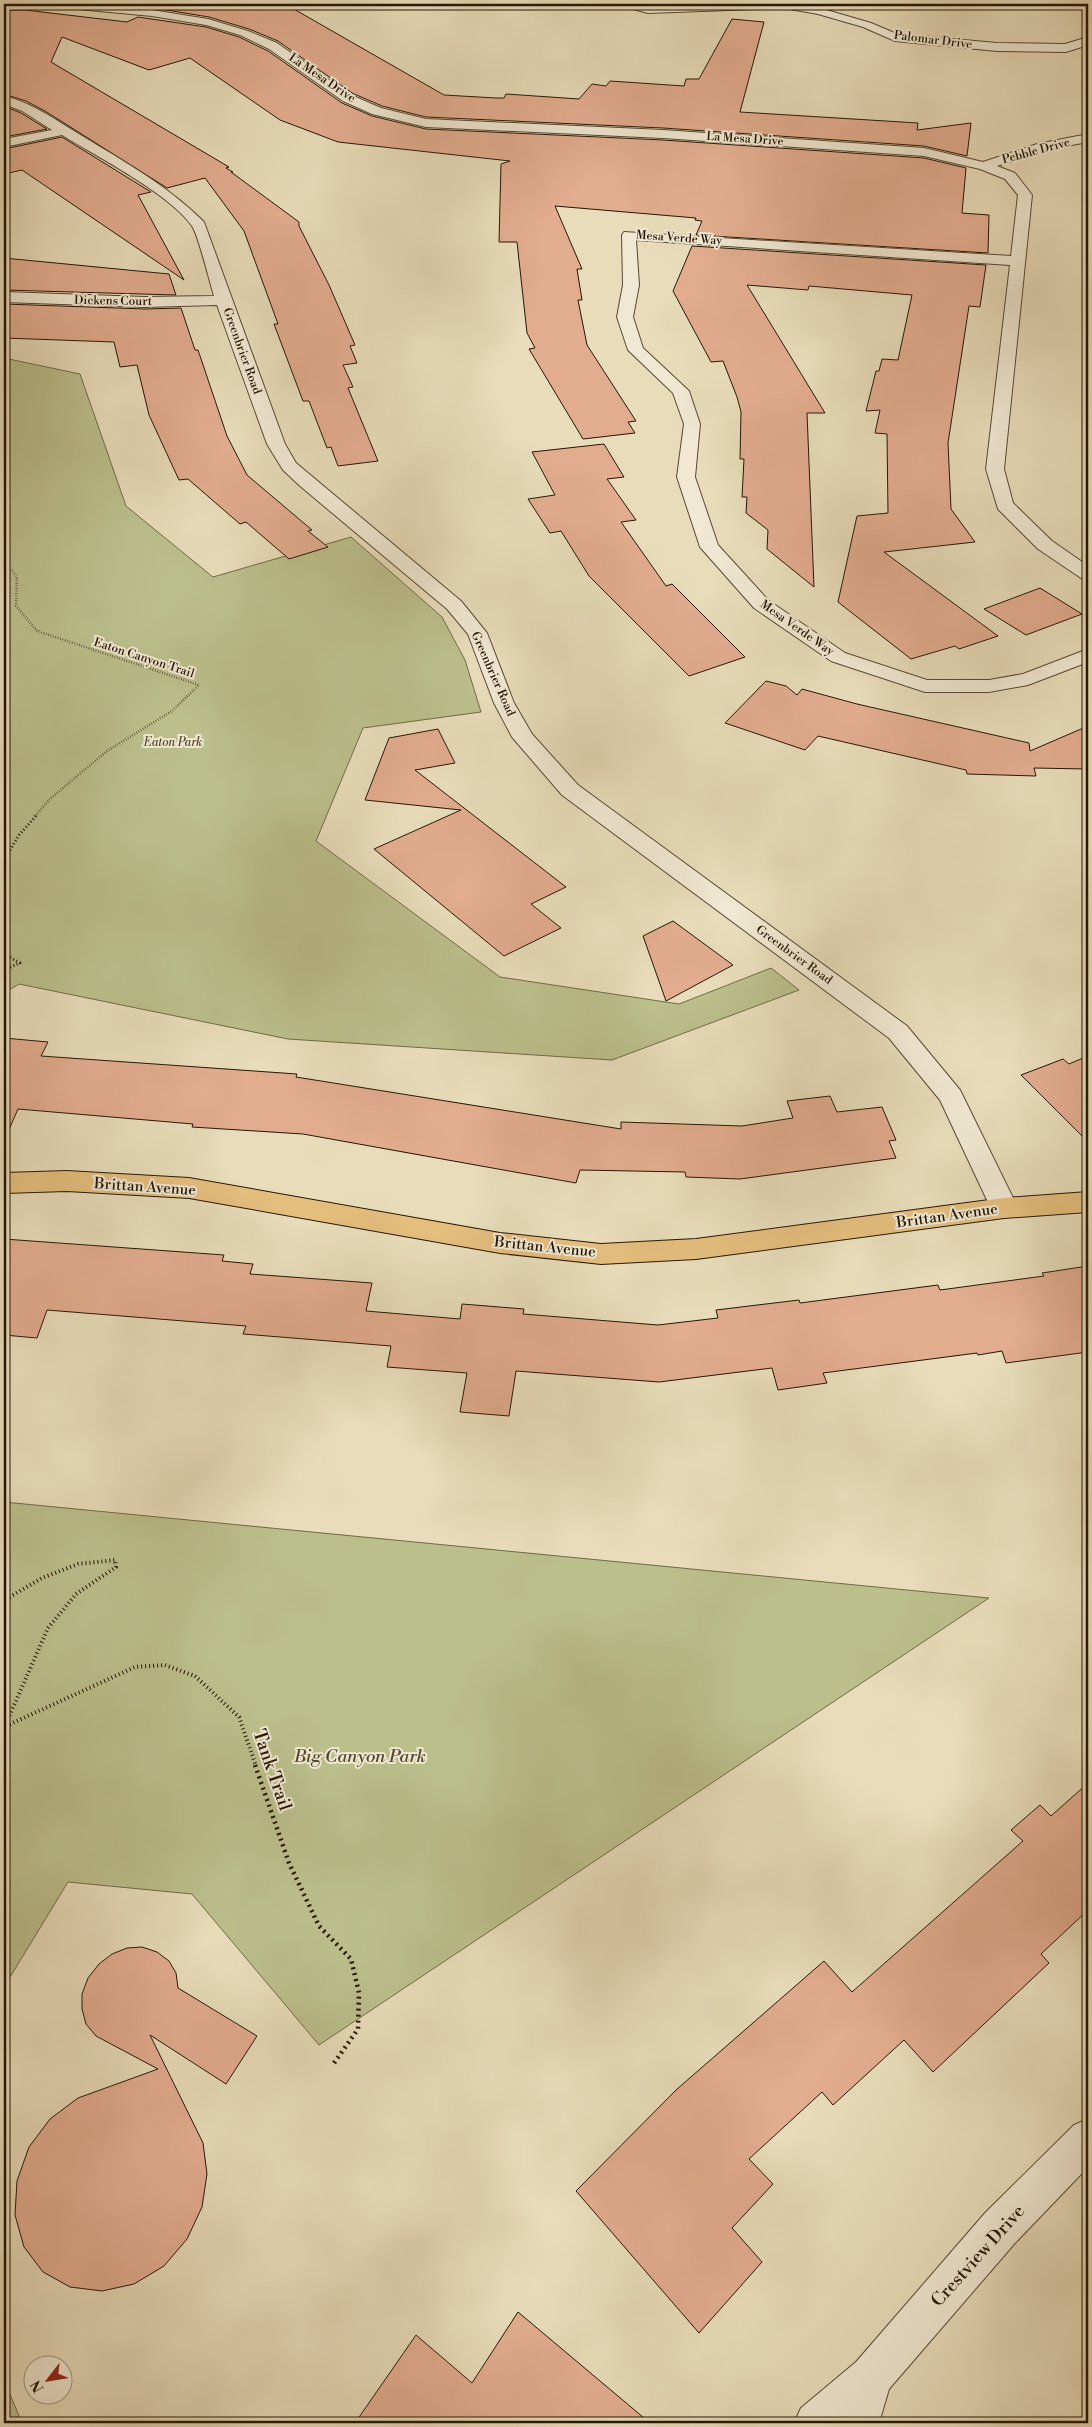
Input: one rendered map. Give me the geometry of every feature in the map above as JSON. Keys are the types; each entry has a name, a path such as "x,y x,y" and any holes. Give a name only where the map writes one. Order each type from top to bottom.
{"main road":[{"name":"Brittan Avenue","path":"4,1184 67,1181 189,1188 500,1243 601,1254 696,1249 1004,1208 1088,1202"}],"street":[{"name":"La Mesa Drive","path":"57,4 152,13 208,22 244,33 273,46 347,98 377,111 426,123 663,134 915,151 984,166 1010,176 1025,195 995,468 1004,506 1045,545 1088,574"},
{"name":"Palomar Drive","path":"632,4 648,10 784,5 827,13 868,25 895,37 997,47 1066,48 1088,41"},
{"name":"Greenbrier Road","path":"4,100 26,108 153,186 179,205 200,225 223,300 276,444 290,466 306,482 454,605 477,633 504,703 523,737 570,790 898,1032 951,1096 1004,1208"},
{"path":"4,143 65,131"},
{"name":"Pebble Drive","path":"984,166 1042,147 1088,138"},
{"name":"Mesa Verde Way","path":"1019,261 629,235 631,285 626,317 636,350 681,391 692,424 686,477 709,548 761,604 838,657 925,686 988,686 1028,679 1088,655"},
{"name":"Dickens Court","path":"4,297 145,302 223,300"},
{"name":"Crestview Drive","path":"816,2423 871,2377 1000,2228 1088,2139"},
{"name":"Crestview Drive","path":"857,2423 871,2377"}],"path":[{"name":"Eaton Canyon Trail","path":"4,560 17,577 16,606 37,631 199,685 172,711 107,751 51,798 19,835 4,860 4,908"},
{"path":"4,954 20,963 4,970"},
{"path":"4,977 7,982 4,982"},
{"path":"4,1603 8,1598 42,1578 78,1564 115,1560 116,1567 76,1594 48,1628 5,1727"},
{"name":"Tank Trail","path":"5,1727 135,1667 165,1665 195,1676 239,1717 289,1863 318,1926 350,1959 355,1976 359,1993 358,2029 332,2066"}],"green space":[{"name":"Eaton Park","path":"4,358 80,374 126,506 213,577 351,537 442,617 465,660 481,712 363,728 316,841 500,977 679,1004 771,968 799,990 612,1060 288,1039 19,984 4,993 4,933 9,922 4,917"},
{"name":"Big Canyon Park","path":"4,1502 989,1598 319,2045 192,1894 68,1882 4,1987"},
{"path":"4,2380 22,2423 4,2423"}],"building":[{"path":"163,4 285,4 444,95 496,98 504,98 506,94 579,99 592,84 606,86 610,81 684,86 686,79 699,79 732,19 764,22 740,112 918,123 917,130 971,123 967,156 924,146 663,128 426,117 382,106 352,93 278,41 249,29 209,17 154,8"},
{"path":"4,10 25,10 127,22 138,17 206,27 239,37 268,51 342,103 372,116 426,129 663,140 924,158 966,168 962,213 989,215 988,253 696,235 702,221 695,220 696,218 555,206 582,269 577,269 582,300 578,300 587,345 636,421 628,422 635,433 583,439 529,349 535,348 527,333 517,242 499,242 501,164 510,161 338,142 280,120 190,58 149,70 62,37 51,62 229,167 226,168 299,222 299,226 329,285 355,345 350,346 357,363 343,365 353,387 348,388 378,461 338,466 331,447 327,448 309,401 303,401 274,324 278,324 244,231 205,178 167,188 45,111 26,101 4,94"},
{"path":"4,106 21,113 47,129 4,137"},
{"path":"62,137 151,192 138,195 184,280 22,170 4,174 4,149"},
{"path":"692,246 986,265 980,307 969,306 948,443 951,509 975,542 884,552 998,636 959,649 955,646 911,659 838,602 857,516 888,513 887,434 875,433 880,410 866,411 876,371 879,371 882,359 898,360 912,295 809,286 808,290 747,285 825,413 807,413 814,587 767,549 768,530 746,513 747,497 742,497 744,459 740,459 741,412 737,397 723,361 711,362 673,291"},
{"path":"4,258 169,274 176,295 4,290"},
{"path":"4,304 145,309 181,308 195,350 198,350 227,436 247,475 312,530 308,531 328,547 289,559 246,522 240,524 188,479 179,480 149,415 137,365 120,367 114,342 4,338"},
{"path":"604,444 624,477 607,479 636,520 621,522 666,586 672,584 745,657 689,676 589,576 561,531 550,533 528,499 555,495 532,452"},
{"path":"1040,588 1082,614 1026,635 984,609"},
{"path":"766,681 786,686 797,695 802,689 857,704 1029,743 1030,751 1088,726 1088,769 1034,768 1036,776 967,774 966,770 818,736 805,750 725,723"},
{"path":"438,729 455,763 415,770 566,887 531,904 561,928 504,956 374,849 461,810 365,800 389,738"},
{"path":"673,921 733,965 666,1001 643,936"},
{"path":"4,1038 48,1042 41,1056 297,1074 296,1077 621,1129 621,1122 742,1126 793,1118 787,1101 830,1096 837,1112 882,1107 896,1140 889,1141 896,1158 740,1179 686,1177 685,1172 580,1170 576,1183 303,1134 192,1127 193,1124 18,1109 4,1141"},
{"path":"1088,1056 1088,1142 1021,1075 1063,1059 1069,1064"},
{"path":"4,1239 224,1255 222,1261 253,1264 250,1274 372,1283 366,1311 460,1319 462,1304 524,1309 523,1314 658,1325 718,1318 716,1310 799,1300 800,1303 938,1285 940,1290 1044,1276 1042,1273 1088,1266 1088,1352 1006,1363 1002,1351 978,1355 977,1353 823,1373 827,1383 778,1390 772,1368 659,1382 516,1371 509,1416 460,1412 467,1373 387,1367 391,1346 243,1334 246,1326 47,1310 37,1338 4,1335"},
{"path":"1088,1783 1088,1910 1041,1954 1049,1963 933,2072 904,2040 833,2105 822,2092 749,2159 773,2184 732,2228 762,2262 699,2333 576,2191 676,2090 824,1961 852,1992 1023,1841 1011,1830 1040,1805 1051,1816"},
{"path":"142,1947 157,1952 169,1961 176,1973 178,1988 257,2036 226,2084 150,2035 203,2143 207,2174 202,2207 187,2239 164,2266 134,2284 102,2291 70,2287 43,2272 24,2247 15,2215 17,2181 29,2147 50,2119 78,2098 158,2069 96,2036 86,2024 82,2009 82,1994 88,1978 99,1964 112,1954 127,1948"},
{"path":"518,2312 650,2423 355,2423 416,2335 472,2383"}]}
